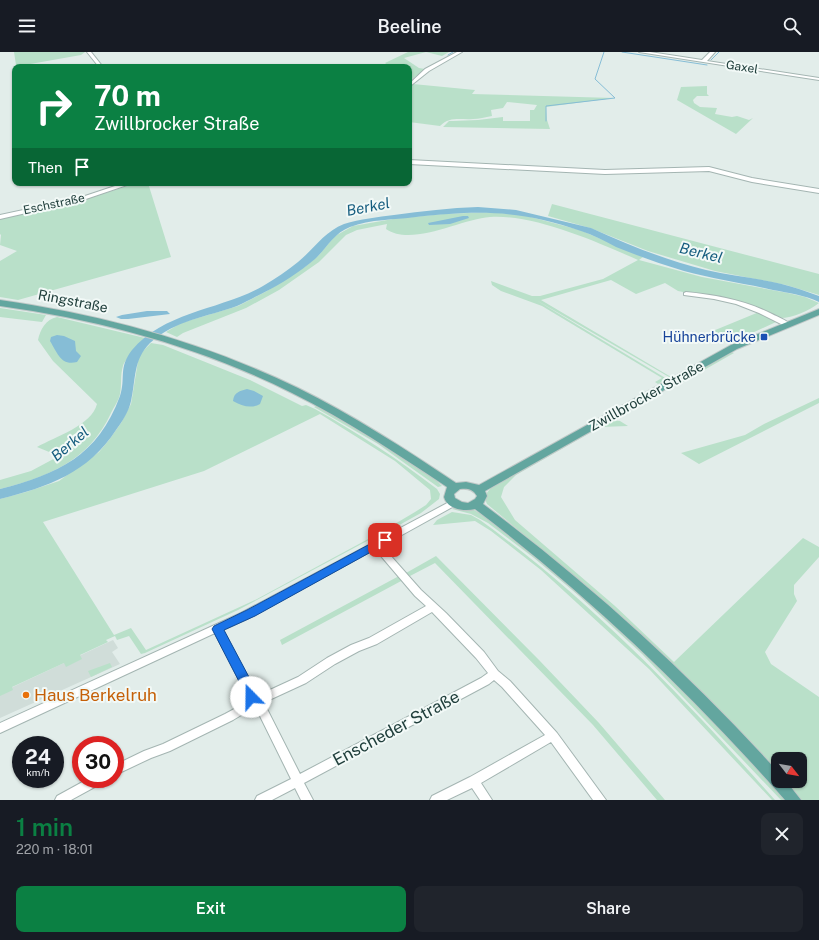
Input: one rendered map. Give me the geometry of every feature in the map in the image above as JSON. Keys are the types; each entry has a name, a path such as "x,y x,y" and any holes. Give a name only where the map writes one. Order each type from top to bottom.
{"main road":[{"name":"Ringstraße","path":"0,303 66,313 139,331 170,340 224,360 310,398 388,443 454,487"},
{"name":"Zwillbrocker Straße","path":"479,490 734,347 819,312"},
{"path":"467,485 479,490 482,496 476,504 467,507 453,503 450,500 449,493 454,487 467,485"},
{"path":"476,504 531,545 593,597 644,644 699,698 794,800"}],"street":[{"path":"89,52 100,64"},
{"path":"412,83 427,70 460,52"},
{"name":"Gaxel","path":"642,52 819,79"},
{"path":"704,61 713,52"},
{"path":"412,162 605,172 709,169 752,180 819,191"},
{"name":"Eschstraße","path":"0,216 87,197 121,186"},
{"path":"686,294 717,297 738,302 786,325"},
{"path":"0,728 218,629 453,503"},
{"path":"376,545 414,588 480,655 494,674 506,684 553,736 600,800"},
{"path":"124,766 148,754 166,748 229,717 256,701 302,680 331,661 355,648 373,641 433,607"},
{"path":"218,629 308,800"},
{"name":"Enscheder Straße","path":"261,800 485,681 494,674"},
{"path":"436,800 474,781 553,736"},
{"path":"474,781 486,800"},
{"path":"61,800 82,788"}],"shaded area":[{"name":"Haus Berkelruh","path":"113,640 118,648 112,652 120,664 0,718 0,693"}],"green space":[{"path":"14,52 85,52 81,55 30,64 16,64"},
{"path":"408,52 426,52 404,58 419,68 425,69 412,79 412,64 385,63"},
{"path":"426,52 449,52 442,56"},
{"path":"412,85 475,90 472,94 614,98 546,107 547,120 550,129 443,127 449,121 503,117 503,121 530,121 530,110 534,110 537,105 507,102 503,108 491,110 492,116 475,119 455,119 448,121 440,126 412,122"},
{"path":"707,86 707,94 709,96 697,96 693,100 694,103 700,107 717,108 715,114 732,117 737,116 749,120 753,118 736,134 677,100 681,87"},
{"path":"127,186 149,186 171,257 18,300 0,297 0,261 17,251 0,245 0,218 73,203"},
{"path":"552,204 819,274 819,295 786,285 715,271 648,251 590,228 548,216"},
{"path":"493,212 523,215 580,230 643,257 639,260 702,277 805,297 819,303 800,314 778,318 739,301 720,296 678,291 665,283 636,294 611,280 541,300 671,377 669,377 536,300 667,379 658,384 655,382 662,378 542,306 501,291 492,285 491,281 532,296 540,296 603,279 638,260 604,245 545,225 507,217 490,217 423,234 397,234 386,229 387,224 357,230 346,235 319,262 279,290 246,308 183,333 177,337 166,332 181,323 238,306 267,291 306,266 319,255 335,236 353,226 393,219 443,214"},
{"path":"0,308 46,315 42,322 0,317"},
{"path":"759,312 776,322 728,344 708,333"},
{"path":"57,317 145,338 124,363 119,399 102,430 91,443 79,455 50,472 34,479 0,489 0,480 31,471 59,456 37,447 63,435 81,424 94,411 97,404 53,361 38,340 40,332 44,326 50,320"},
{"path":"151,343 163,345 250,380 302,406 306,405 315,409 347,427 408,467 437,489 440,494 439,499 421,513 383,534 382,533 238,610 145,653 141,654 129,636 117,640 115,636 106,640 108,642 80,655 82,659 66,667 64,663 12,687 13,690 0,696 0,499 59,481 99,452 121,423 131,404 139,355","holes":["320,414 395,461 430,490 431,499 426,505 383,531 257,599 146,650 131,628 114,635 43,522 204,471"]},
{"path":"731,352 734,353 669,390 666,388"},
{"path":"819,398 819,403 699,464 681,453 745,435 764,424"},
{"path":"319,405 352,424 433,477 442,486 438,487 378,444 314,407"},
{"path":"609,420 620,421 628,426 600,427 516,475 504,487 501,497 515,520 615,606 674,662 803,538 819,547 819,557 794,585 794,594 797,601 765,652 771,664 819,697 819,800 801,800 790,788 807,788 807,752 771,752 771,768 569,572 487,504 485,497 489,490 496,484"},
{"path":"452,509 474,510 490,519 520,540 681,686 771,782 771,788 777,788 788,800 781,800 642,654 578,595 534,558 488,523 471,514"},
{"path":"452,512 471,515 480,520 560,583 635,652 671,688 707,725 775,800 772,800 649,669 541,570 491,531 475,521 433,525 437,520"},
{"path":"436,556 599,723 665,800 657,800 593,725 435,563 410,576 406,573"},
{"path":"399,576 403,580 282,645 280,640"},
{"path":"110,663 112,667 91,677 88,671"}],"water":[{"path":"478,207 516,210 591,228 647,252 676,262 706,270 776,283 802,290 819,296 819,302 796,294 684,271 616,247 581,231 559,224 519,215 460,213 366,222 350,227 339,233 315,259 277,286 237,306 181,324 160,335 150,343 141,356 136,370 129,409 121,424 105,445 80,468 66,476 34,489 0,499 0,489 40,477 58,469 88,448 100,434 111,417 122,390 125,362 128,356 145,337 160,327 194,312 247,294 263,286 281,275 304,257 331,231 344,224 369,218 415,212"},
{"path":"468,216 469,218 450,224 429,225 428,223"},
{"path":"147,311 167,311 170,314 128,319 116,317 122,315"},
{"path":"57,335 64,336 75,341 76,351 81,356 77,362 67,362 60,358 50,341 51,337"},
{"path":"247,389 263,396 260,404 257,406 246,406 233,401 236,394"}],"waterway":[{"path":"448,55 453,52"},
{"path":"546,121 546,106 615,98 595,79 604,52"},
{"path":"622,52 707,65"},
{"path":"711,60 719,52"}],"place":[{"name":"Hühnerbrücke","path":"764,337"},
{"name":"Haus Berkelruh","path":"26,695"}],"route":[{"path":"251,697 253,696 248,690 218,629 251,613 385,540"}],"water label":[{"name":"Berkel","path":"368,207"},
{"name":"Berkel","path":"701,253"},
{"name":"Berkel","path":"70,444"}]}
